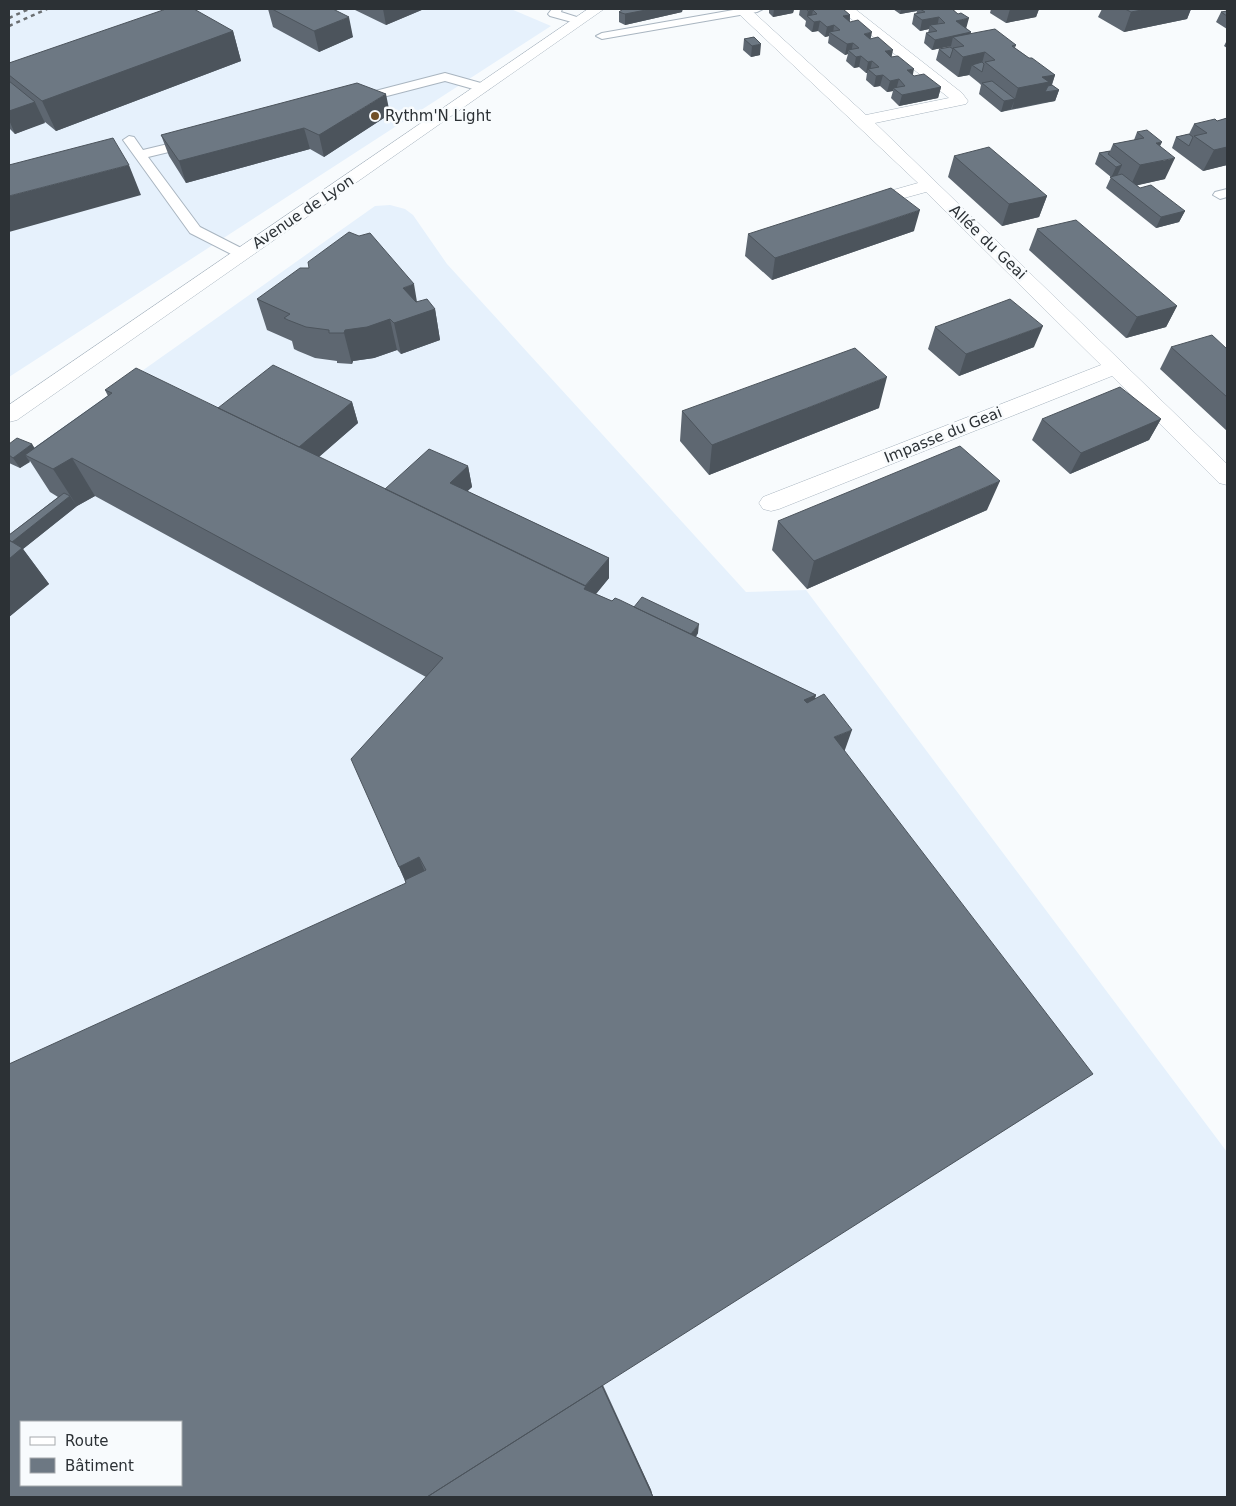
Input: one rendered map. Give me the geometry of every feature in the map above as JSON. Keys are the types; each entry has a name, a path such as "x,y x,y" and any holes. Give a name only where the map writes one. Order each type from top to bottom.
{"street":[{"name":"Avenue de Lyon","path":"9,415 597,9"},
{"path":"846,9 960,101 864,121"},
{"name":"Allée du Geai","path":"751,10 1227,477"},
{"path":"848,208 930,185"},
{"name":"Impasse du Geai","path":"771,503 1115,366"}],"lane":[{"path":"602,36 751,10"},
{"path":"555,11 579,21"},
{"path":"348,102 445,77 484,88"},
{"path":"140,155 206,138"},
{"path":"129,140 195,230 242,254"}],"shaded area":[{"path":"9,9 511,9 551,26 9,377"},
{"path":"390,205 405,209 413,215 447,264 746,592 806,590 1227,1152 1227,1497 9,1497 9,465 375,206"}],"building":[{"path":"166,9 194,9 233,31 42,101 9,75 9,63"},
{"path":"272,9 333,9 349,17 314,31"},
{"path":"623,9 651,9 625,14 619,12"},
{"path":"806,9 843,9 850,15 843,16 850,22 858,20 872,32 864,34 870,39 878,37 893,50 885,51 891,57 898,56 914,69 907,70 914,76 924,74 941,87 902,95 893,88 905,86 899,79 890,81 883,75 876,76 868,69 879,67 861,56 856,57 848,50 859,48 853,43 847,44 829,32 840,30 834,25 827,27 820,21 814,22 807,16 817,14 813,10 808,11"},
{"path":"920,9 952,9 958,14 961,13 969,18 956,21 971,32 935,40 926,33 937,31 930,25 945,23 939,17 922,20 914,14 925,12"},
{"path":"1125,9 1147,9 1131,12"},
{"path":"995,29 1016,45 1012,46 1055,75 1042,77 1049,82 1018,88 985,62 995,60 985,52 963,57 953,48 964,46 953,37"},
{"path":"754,37 761,44 752,46 744,39"},
{"path":"950,47 953,49 950,58 939,49"},
{"path":"982,62 984,64 982,72 972,65"},
{"path":"9,81 35,102 9,111"},
{"path":"992,81 1015,99 1004,101 982,83"},
{"path":"357,83 386,94 319,135 304,128 179,161 161,135"},
{"path":"1052,85 1059,90 1045,92 1048,86"},
{"path":"1227,118 1227,147 1214,150 1194,136 1207,133 1194,124"},
{"path":"1147,130 1162,142 1156,143 1175,158 1140,165 1113,144 1144,138 1137,132"},
{"path":"1189,134 1193,137 1189,146 1176,137"},
{"path":"113,138 129,165 9,196 9,165"},
{"path":"989,147 1047,196 1009,204 954,156"},
{"path":"1110,151 1108,154 1122,165 1116,167 1099,153"},
{"path":"1122,174 1140,188 1151,185 1185,211 1161,217 1110,177"},
{"path":"891,188 920,210 775,258 748,234"},
{"path":"1076,220 1177,306 1137,317 1037,229"},
{"path":"349,232 359,236 370,233 414,284 403,288 416,302 427,299 435,309 394,323 390,319 367,327 345,330 344,333 329,333 329,330 306,327 288,320 284,318 290,314 257,299 300,268 309,268 308,262"},
{"path":"1010,299 1043,326 966,354 935,327"},
{"path":"1212,335 1227,349 1227,397 1171,347"},
{"path":"855,348 887,377 712,445 682,411"},
{"path":"273,365 352,402 299,447 218,408"},
{"path":"136,368 586,586 584,589 612,601 615,598 620,600 816,695 804,700 807,703 824,694 852,730 834,737 1093,1074 427,1497 9,1497 9,1064 406,883 405,880 426,870 419,857 399,867 351,759 443,658 72,458 53,469 25,455 112,393 105,390"},
{"path":"1120,387 1161,419 1081,453 1042,419"},
{"path":"17,438 32,444 13,458 9,455 9,444"},
{"path":"960,446 1000,481 814,561 778,521"},
{"path":"429,449 468,466 450,483 609,558 585,586 385,489"},
{"path":"64,493 70,496 12,542 9,540 9,535"},
{"path":"9,540 22,548 9,559"},
{"path":"642,597 699,624 691,634 634,607"},
{"path":"602,1386 653,1497 427,1497 594,1391"}],"railway":[{"path":"9,18 29,9"},
{"path":"9,26 47,9"}],"place":[{"name":"Rythm'N Light","path":"375,116"}]}
